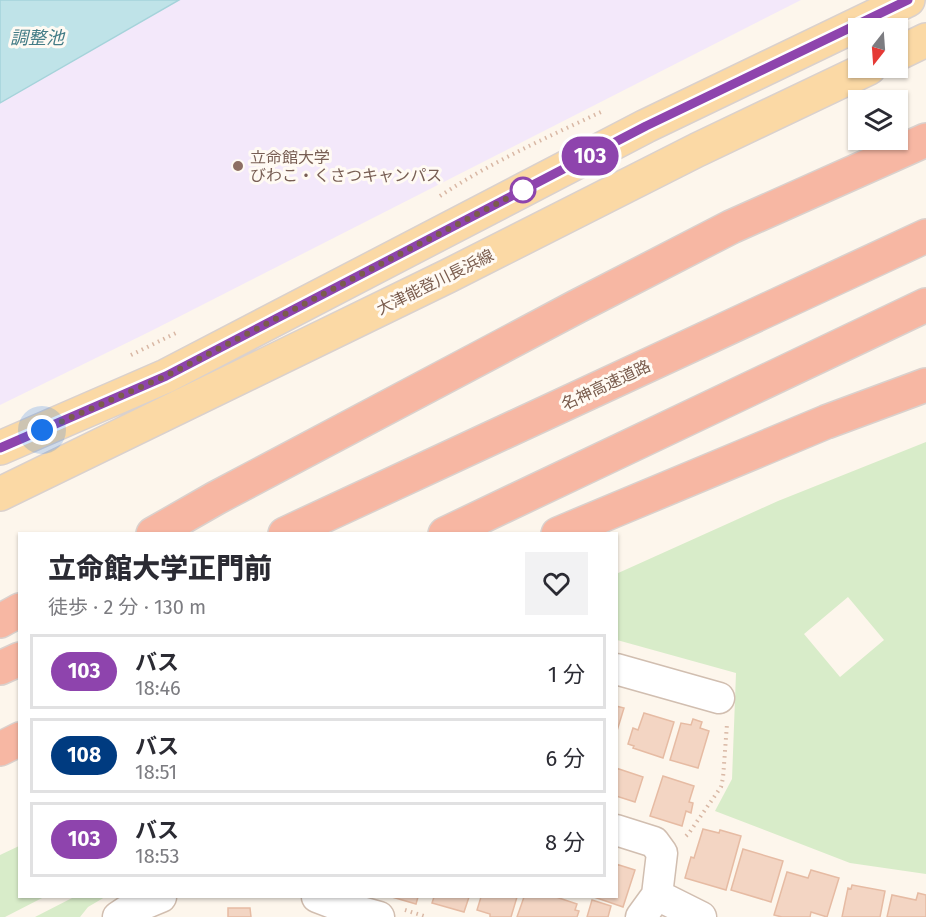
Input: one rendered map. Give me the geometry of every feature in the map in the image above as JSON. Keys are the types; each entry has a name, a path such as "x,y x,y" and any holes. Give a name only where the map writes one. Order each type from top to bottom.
{"highway":[{"path":"156,532 502,346 721,232 926,140"},
{"name":"名神高速道路","path":"289,532 926,236"},
{"path":"449,532 926,306"},
{"path":"563,532 826,422 926,385"},
{"path":"0,621 18,611"},
{"path":"0,668 18,660"},
{"path":"0,749 18,740"}],"main road":[{"path":"0,448 166,376 646,126 908,0"},
{"path":"908,49 926,40"},
{"name":"大津能登川長浜線","path":"0,494 437,282 697,150 848,78"}],"street":[{"path":"618,670 719,698"},
{"path":"618,831 654,842 662,853 649,906 701,917"},
{"path":"118,917 159,898"},
{"path":"320,898 379,917"}],"path":[{"path":"662,853 689,833 722,787 728,715 719,698"}],"shaded area":[{"name":"立命館大学 びわこ・くさつキャンパス","path":"0,0 801,0 149,332 0,405"}],"green space":[{"path":"926,442 926,874 850,863 715,811 732,779 736,673 618,640 618,573 778,501","holes":["848,597 884,640 840,677 804,634"]},
{"path":"18,846 18,898 42,898 5,917 0,917 0,855"},
{"path":"72,898 103,898 88,907 80,917 35,917"}],"water":[{"name":"調整池","path":"0,0 179,0 0,103"}],"building":[{"path":"618,706 624,708 618,728"},
{"path":"644,713 674,722 663,758 633,748 634,746 628,744 633,728 638,730"},
{"path":"693,719 702,722 700,728 709,731 698,768 670,760 681,723 691,725"},
{"path":"618,769 643,777 635,802 618,797"},
{"path":"663,776 694,786 689,802 693,803 691,813 686,811 682,826 650,816"},
{"path":"703,829 719,833 720,830 741,836 726,890 685,878"},
{"path":"743,849 783,861 771,902 731,890"},
{"path":"618,865 635,870 623,907 597,898 618,898"},
{"path":"811,870 839,878 827,917 811,912 810,917 774,915 787,872 808,878"},
{"path":"852,885 885,891 880,917 842,917 848,888 851,889"},
{"path":"918,893 926,895 926,917 887,917 892,895 916,900"},
{"path":"395,898 418,898 416,904"},
{"path":"434,898 469,898 464,912 432,903"},
{"path":"481,898 517,898 511,917 490,917 490,914 477,910"},
{"path":"524,898 559,898 577,904 575,910 579,911 577,917 517,917"},
{"path":"592,900 611,906 608,917 587,917"},
{"path":"228,908 250,908 251,917 228,917"}],"bus line":[{"name":"103","path":"0,448 166,376 646,126 908,0"}],"place":[{"name":"立命館大学 びわこ・くさつキャンパス","path":"238,166"}],"route":[{"path":"42,430 166,376 523,190"}]}
